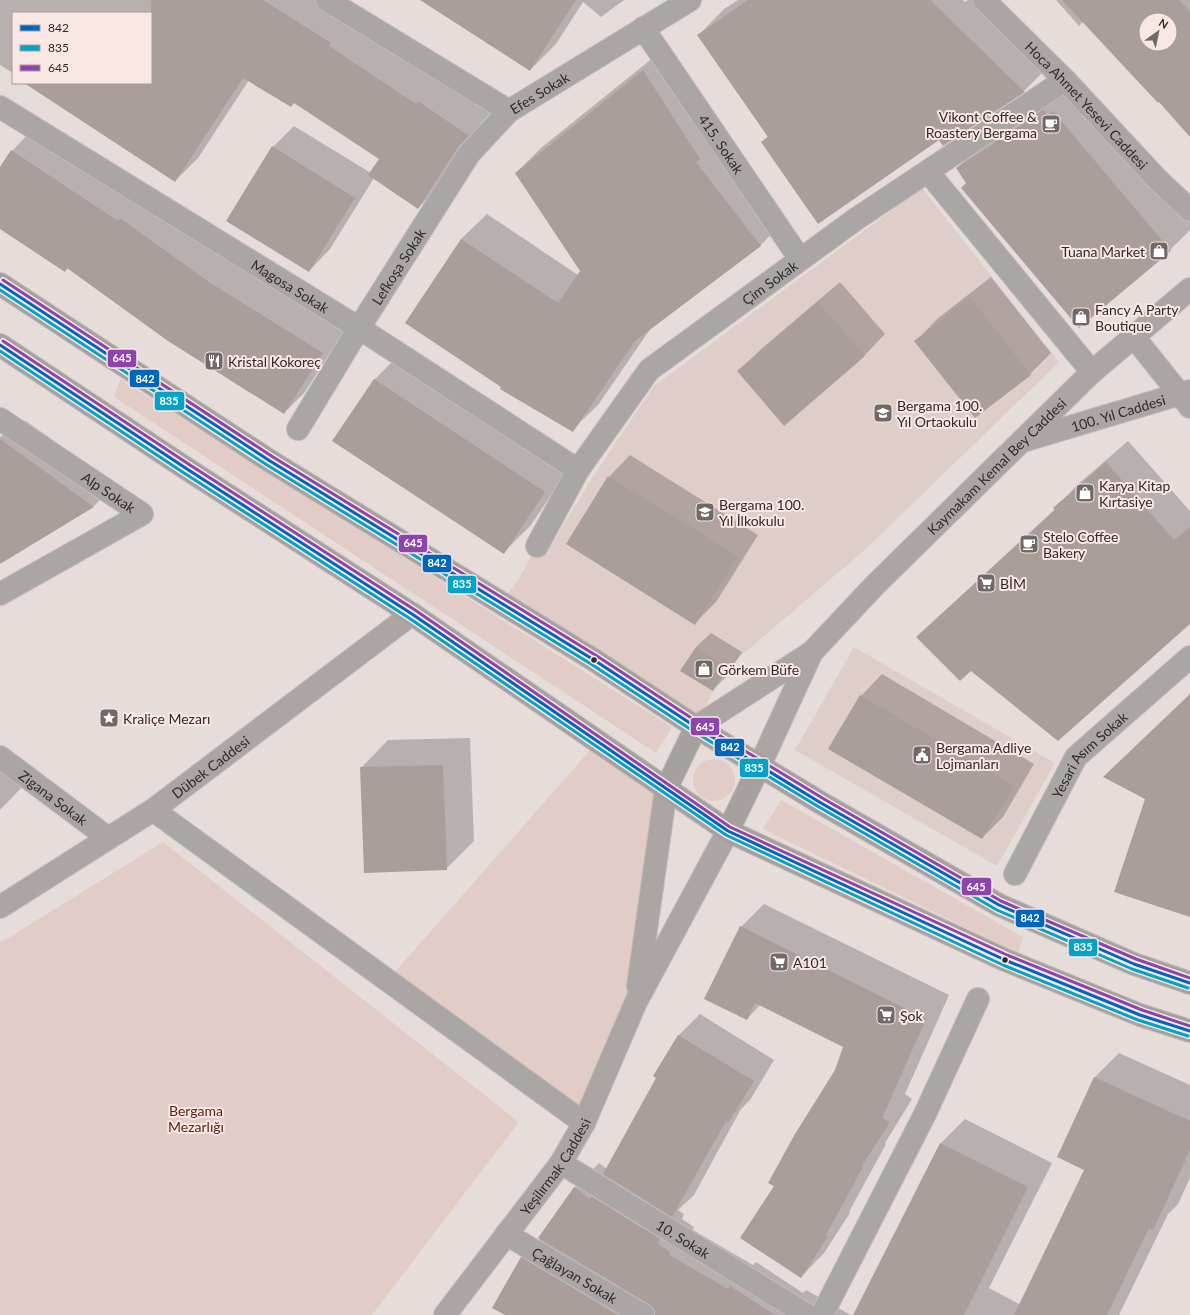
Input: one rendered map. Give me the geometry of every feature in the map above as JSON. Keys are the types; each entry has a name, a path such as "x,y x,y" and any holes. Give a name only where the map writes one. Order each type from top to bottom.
{"main road":[{"name":"Hoca Ahmet Yesevi Caddesi","path":"984,0 1065,80 1157,178 1190,210"},
{"path":"0,284 270,461 594,660 696,727 822,803 999,904 1134,964 1190,983"},
{"name":"Kaymakam Kemal Bey Caddesi","path":"696,727 812,652 875,585 1092,372 1190,288"},
{"path":"0,345 187,469 412,614 728,831 1005,960 1140,1015 1190,1031"},
{"name":"100. Yıl Caddesi","path":"1024,440 1187,397"},
{"name":"Dübek Caddesi","path":"0,907 153,810 412,614"},
{"name":"Kaymakam Kemal Bey Caddesi","path":"728,831 812,652"},
{"path":"666,789 696,727"},
{"name":"Yeşilırmak Caddesi","path":"636,1002 666,789"},
{"name":"Yeşilırmak Caddesi","path":"446,1315 561,1163 584,1123 636,1002 728,831"}],"street":[{"name":"Efes Sokak","path":"327,0 509,111 690,0"},
{"name":"415. Sokak","path":"643,28 800,259"},
{"name":"Çim Sokak","path":"537,546 578,470 649,370 800,259 1065,80"},
{"name":"Magosa Sokak","path":"0,107 359,328 578,470"},
{"name":"Lefkoşa Sokak","path":"298,429 359,328 469,154 509,111"},
{"path":"929,173 1092,372"},
{"path":"1134,337 1187,397"},
{"name":"Alp Sokak","path":"0,420 142,514 0,594"},
{"name":"Yesari Asım Sokak","path":"1015,874 1076,757 1190,657"},
{"name":"Zigana Sokak","path":"0,757 108,838"},
{"path":"153,810 584,1123"},
{"path":"822,1315 925,1114 978,999"},
{"name":"10. Sokak","path":"561,1163 807,1315"},
{"name":"Çağlayan Sokak","path":"506,1234 643,1315"}],"shaded area":[{"path":"922,188 1059,362 867,548 728,667 547,552 594,475 654,386"},
{"name":"Bergama Adliye Lojmanları","path":"854,647 1055,763 997,866 795,750"}],"green space":[{"path":"120,379 672,727 656,753 114,397"},
{"path":"537,546 728,667 713,691 696,727 502,602 517,582"},
{"path":"598,741 666,789 636,1002 584,1123 388,980"},
{"path":"710,759 718,759 729,765 735,776 735,784 729,795 718,801 710,801 699,795 693,784 693,776 699,765"},
{"path":"781,800 1023,937 1018,953 763,829"},
{"name":"Bergama Mezarlığı","path":"163,842 519,1122 372,1315 0,1315 0,943"}],"building":[{"path":"151,0 263,0 331,43 329,46 416,104 418,101 469,136 458,147 418,209 368,175 379,159 294,103 291,107 243,78 175,182 26,84 152,84"},
{"path":"420,0 576,0 530,71"},
{"path":"748,0 930,0 1025,92 943,146 939,140 818,224 761,142 768,137 697,35"},
{"path":"1062,0 1179,0 1190,12 1190,137 1159,102 1158,103"},
{"path":"643,70 700,159 696,162 761,246 635,341 573,432 500,389 501,387 405,323 461,239 558,303 580,271 515,173"},
{"path":"1043,110 1048,115 1053,111 1171,251 1079,328 961,188 966,183 956,168"},
{"path":"272,146 355,198 309,272 226,221"},
{"path":"11,150 118,221 120,218 209,282 323,353 284,414 168,341 67,268 65,272 0,229 0,167"},
{"path":"970,297 1031,375 975,418 914,341"},
{"path":"818,302 865,356 784,426 737,371"},
{"path":"374,379 545,492 504,554 332,441"},
{"path":"0,439 94,507 0,564"},
{"path":"1106,462 1174,540 1190,527 1190,624 1058,741 971,671 960,681 916,637 1055,510 1053,508"},
{"name":"Bergama 100. Yıl İlkokulu","path":"608,476 738,556 695,625 566,544"},
{"name":"Görkem Büfe","path":"696,647 728,667 713,691 680,671"},
{"path":"1190,694 1190,917 1114,892 1145,799 1103,777"},
{"name":"Bergama Adliye Lojmanları","path":"860,695 1014,786 982,839 828,749"},
{"path":"443,765 447,870 364,873 360,767"},
{"path":"740,926 926,1019 882,1118 890,1122 862,1166 863,1167 826,1235 828,1236 801,1278 740,1238 774,1186 768,1183 795,1134 835,1070 843,1047 755,1003 747,1020 704,999"},
{"path":"678,1035 754,1081 728,1123 726,1121 672,1217 603,1174 656,1078 653,1076"},
{"path":"1094,1077 1190,1121 1190,1150 1153,1230 1149,1228 1107,1315 1014,1315 1084,1170 1057,1157"},
{"path":"940,1143 1028,1187 964,1315 853,1315"},
{"path":"574,1187 590,1199 591,1196 660,1239 658,1244 670,1252 669,1255 728,1289 730,1286 775,1315 655,1315 654,1309 649,1304 538,1238"},
{"path":"521,1257 618,1315 505,1315 492,1308"}],"transit line":[{"name":"645","path":"3,280 273,457 597,656 699,723 824,799 1001,901 1136,959 1190,978"},
{"name":"842","path":"0,284 270,461 594,660 696,727 821,803 999,905 1134,964 1190,983"},
{"name":"835","path":"0,290 267,465 591,664 693,731 819,807 997,910 1132,969 1188,988"},
{"name":"645","path":"3,341 190,465 415,610 730,827 1007,955 1142,1010 1190,1026"},
{"name":"842","path":"0,345 187,469 412,614 728,831 1005,960 1140,1015 1190,1031"},
{"name":"835","path":"0,351 184,473 409,618 726,835 1003,965 1138,1020 1188,1036"}],"place":[{"name":"Vikont Coffee & Roastery Bergama","path":"1051,124"},
{"name":"Tuana Market","path":"1159,251"},
{"name":"Fancy A Party Boutique","path":"1081,317"},
{"name":"Kristal Kokoreç","path":"214,361"},
{"name":"Bergama 100. Yıl Ortaokulu","path":"883,413"},
{"name":"Karya Kitap Kırtasiye","path":"1085,493"},
{"name":"Bergama 100. Yıl İlkokulu","path":"705,512"},
{"name":"Stelo Coffee Bakery","path":"1029,544"},
{"name":"BİM","path":"986,583"},
{"name":"Görkem Büfe","path":"704,669"},
{"name":"Kraliçe Mezarı","path":"109,718"},
{"name":"Bergama Adliye Lojmanları","path":"922,755"},
{"name":"A101","path":"779,962"},
{"name":"Şok","path":"886,1015"}]}
